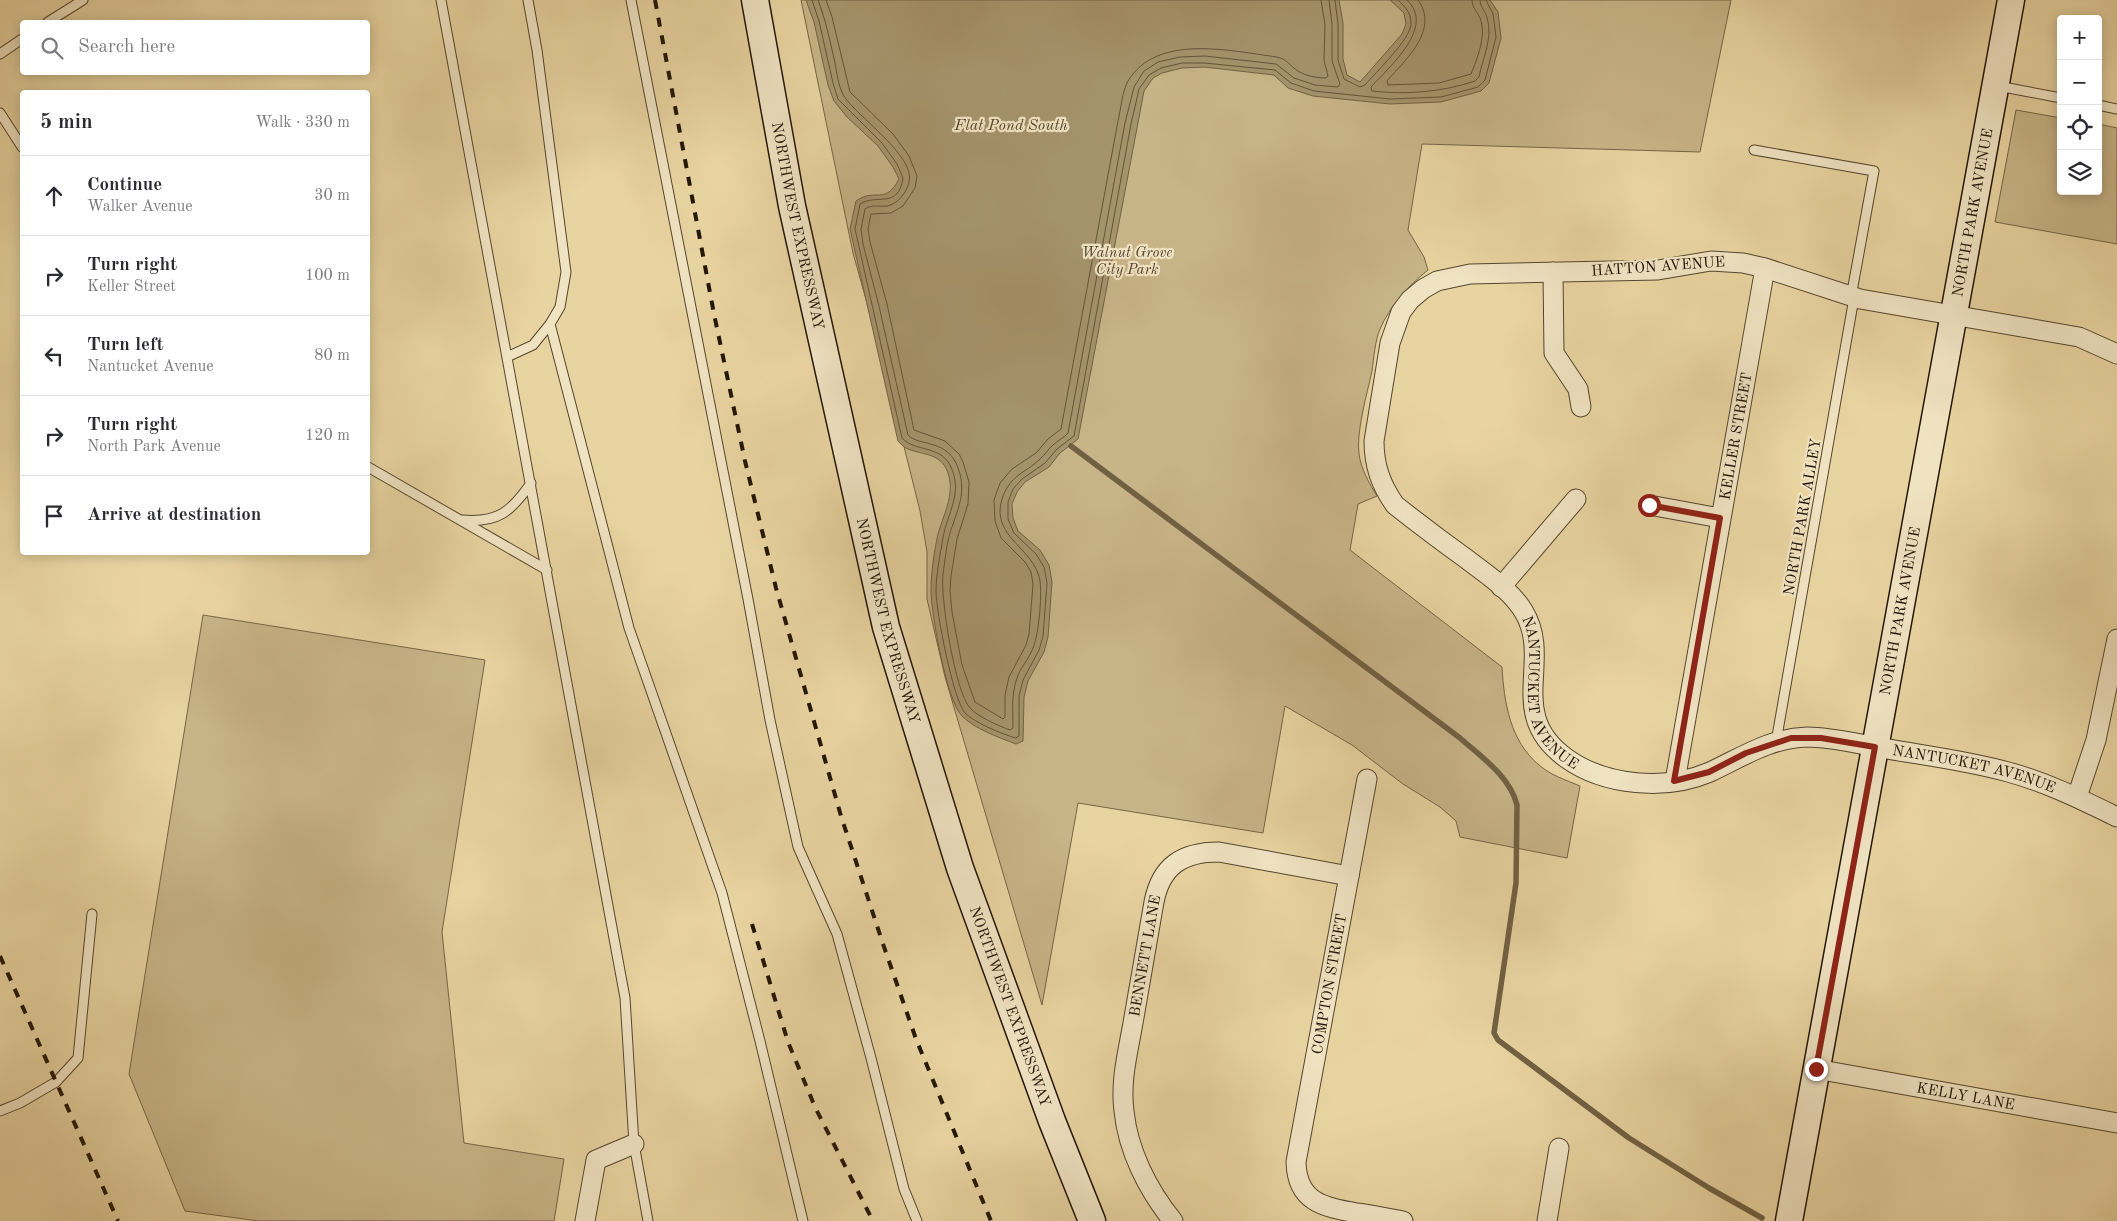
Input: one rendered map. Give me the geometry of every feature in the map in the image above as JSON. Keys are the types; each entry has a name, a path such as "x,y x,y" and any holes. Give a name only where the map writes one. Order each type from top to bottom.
{"main road":[{"name":"NORTHWEST EXPRESSWAY","path":"755,0 792,206 886,627 960,868 1052,1121 1092,1221"},
{"name":"NORTH PARK AVENUE","path":"1789,1221 2011,0"}],"street":[{"name":"HATTON AVENUE","path":"1382,391 1390,342 1401,312 1410,300 1423,289 1437,281 1470,274 1658,270 1711,261 1743,263 1766,268 1853,297 2079,337 2117,354"},
{"name":"KELLER STREET","path":"1674,781 1766,268"},
{"path":"1553,272 1554,353 1578,390 1582,407"},
{"name":"NANTUCKET AVENUE","path":"1382,391 1374,441 1374,458 1385,491 1396,505 1515,598 1525,613 1534,643 1532,682 1534,710 1539,726 1549,742 1566,758 1606,776 1650,783 1674,781 1709,772 1746,753 1776,742 1791,738 1810,737 2009,772 2077,797 2117,817"},
{"path":"1501,587 1576,499"},
{"path":"1649,505 1720,518"},
{"path":"2077,797 2090,764 2117,639"},
{"name":"COMPTON STREET","path":"1367,779 1296,1162 1296,1176 1302,1189 1318,1204 1403,1221"},
{"name":"BENNETT LANE","path":"1173,1221 1149,1187 1133,1152 1124,1110 1124,1072 1154,902 1161,878 1176,863 1195,854 1208,852 1219,852 1349,876"},
{"name":"KELLY LANE","path":"1816,1069 2117,1124"},
{"path":"585,1221 596,1160 634,1144"},
{"path":"1547,1221 1559,1148"}],"lane":[{"path":"51,20 83,0"},
{"path":"441,0 625,998 634,1144 648,1221"},
{"path":"507,357 533,345 550,324 560,306 566,272 537,50 528,0"},
{"path":"631,0 770,720 798,847 837,934 904,1189 917,1221"},
{"path":"0,54 20,41"},
{"path":"1996,85 2057,97"},
{"path":"2102,106 2117,108"},
{"path":"0,113 20,144"},
{"name":"NORTH PARK ALLEY","path":"1754,150 1874,172 1776,742"},
{"path":"550,324 629,628 722,893 803,1221"},
{"path":"370,468 547,570"},
{"path":"460,520 479,522 493,520 508,510 531,483"},
{"path":"0,1111 20,1103 56,1082 78,1058 92,914"}],"green space":[{"name":"Walnut Grove City Park","path":"801,0 1731,0 1700,152 1422,144 1408,230 1424,257 1428,270 1401,296 1384,320 1376,344 1362,413 1358,445 1360,460 1368,481 1377,496 1358,504 1350,550 1502,667 1510,720 1521,744 1543,769 1580,786 1567,858 1460,837 1456,821 1440,807 1403,784 1352,745 1285,706 1263,833 1078,803 1042,1005 945,677 927,599 927,552 920,511 879,346 853,253"},
{"path":"2016,110 2057,117 2057,195 2102,195 2102,125 2117,128 2117,244 1995,222"},
{"path":"203,615 485,660 442,932 464,1143 564,1159 554,1221 259,1221 185,1211 129,1074"}],"water":[{"name":"Flat Pond South","path":"806,0 1339,0 1343,23 1343,59 1347,75 1360,82 1402,34 1406,24 1404,13 1390,0 1490,0 1498,12 1501,38 1489,83 1481,91 1441,102 1390,104 1313,96 1288,88 1274,75 1204,67 1182,68 1162,73 1153,78 1144,91 1078,439 1060,453 1049,467 1025,482 1017,492 1012,504 1013,518 1018,531 1040,550 1049,565 1052,582 1048,637 1044,652 1028,681 1024,697 1023,741 1016,744 980,729 967,720 956,708 951,694 937,637 931,591 932,570 938,534 950,494 949,477 946,468 938,459 911,450 898,441 850,229 856,201 869,195 889,192 899,179 878,146 847,117 834,101 828,85 814,22"}],"waterway":[{"path":"1071,446 1460,738 1494,768 1508,785 1517,805 1516,883 1494,1033 1498,1040 1629,1138 1709,1188 1762,1218"}],"railway":[{"path":"655,0 714,314 745,461 776,588 841,816 883,944 916,1039 991,1221"},
{"path":"752,924 788,1042 815,1107 873,1221"},
{"path":"0,956 118,1221"}],"route":[{"path":"1649,505 1720,518 1674,781 1696,777 1746,753 1791,738 1821,738 1875,747 1816,1069"}]}
